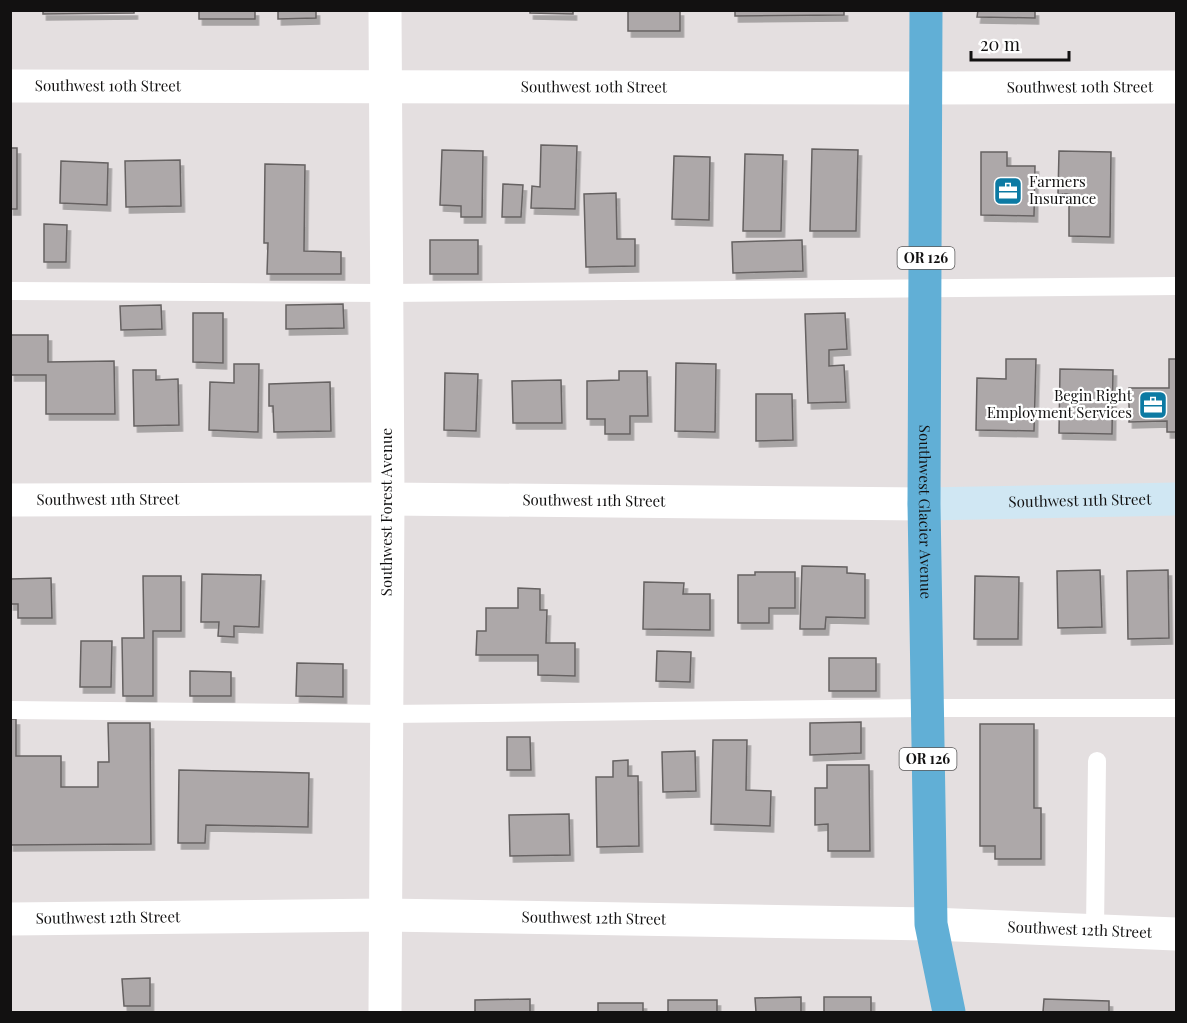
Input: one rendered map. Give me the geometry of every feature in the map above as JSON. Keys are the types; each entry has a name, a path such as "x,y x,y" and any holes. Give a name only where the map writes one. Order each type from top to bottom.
{"highway":[{"name":"Southwest Glacier Avenue","path":"926,10 924,504 931,924 949,1012"}],"main road":[{"name":"Southwest 11th Street","path":"924,504 1176,499"}],"street":[{"name":"Southwest Forest Avenue","path":"385,10 388,499 385,1012"},
{"name":"Southwest 10th Street","path":"10,86 1176,87"},
{"name":"Southwest 11th Street","path":"10,500 388,499 924,504"},
{"name":"Southwest 12th Street","path":"10,919 385,915 931,924 1176,934"}],"lane":[{"path":"10,291 385,293 1176,286"},
{"path":"10,710 387,714 927,708 1176,708"},
{"path":"1095,930 1097,761"}],"building":[{"path":"43,10 134,10 134,13 43,14"},
{"path":"199,10 255,10 255,19 199,19"},
{"path":"278,10 316,10 316,18 278,19"},
{"path":"530,10 573,10 573,14 530,13"},
{"path":"628,10 680,10 680,31 628,31"},
{"path":"735,10 844,10 844,15 735,16"},
{"path":"978,10 1035,10 1035,18 977,17"},
{"path":"541,145 577,146 575,209 531,208 532,186 540,187"},
{"path":"10,148 17,148 17,209 10,209"},
{"path":"812,149 858,150 856,231 810,231"},
{"path":"442,150 483,151 482,217 461,217 461,206 440,205"},
{"path":"1059,151 1111,152 1110,237 1069,236 1069,194 1058,194"},
{"name":"Farmers Insurance","path":"981,152 1007,152 1007,166 1035,166 1034,216 981,215"},
{"path":"745,154 783,155 781,231 743,231"},
{"path":"674,156 710,157 709,220 672,219"},
{"path":"180,160 181,206 126,207 125,161"},
{"path":"61,161 108,163 107,205 60,203"},
{"path":"265,164 305,165 304,251 341,252 341,274 267,274 268,243 264,243"},
{"path":"503,184 523,185 521,217 502,217"},
{"path":"616,193 617,239 635,239 635,266 586,267 584,194"},
{"path":"44,224 67,225 66,262 44,262"},
{"path":"430,240 478,240 478,274 430,274"},
{"path":"802,240 803,271 733,273 732,242"},
{"path":"343,304 344,328 286,329 286,305"},
{"path":"161,305 162,329 121,330 120,306"},
{"path":"193,313 223,313 223,363 193,362"},
{"path":"845,313 847,349 829,350 829,366 844,365 846,402 808,403 805,314"},
{"path":"11,335 48,335 48,362 114,361 115,414 46,414 46,375 11,375"},
{"path":"1006,359 1036,359 1034,431 976,430 977,378 1006,379"},
{"name":"Begin Right Employment Services","path":"1169,359 1176,359 1176,432 1167,432 1167,421 1129,422 1129,388 1169,388"},
{"path":"676,363 716,364 715,432 675,431"},
{"path":"234,364 259,364 258,432 209,430 210,382 234,383"},
{"path":"1060,369 1113,370 1112,434 1059,433"},
{"path":"133,370 156,370 156,380 178,379 179,425 134,426"},
{"path":"619,371 647,371 648,416 630,416 630,434 605,434 605,419 587,419 587,381 619,380"},
{"path":"445,373 478,374 476,431 444,430"},
{"path":"561,380 562,423 513,423 512,381"},
{"path":"330,382 331,431 274,432 273,406 269,406 269,384"},
{"path":"756,394 792,394 793,440 756,441"},
{"path":"802,566 847,567 847,573 865,574 865,618 826,617 825,629 800,629"},
{"path":"1100,570 1102,627 1058,628 1057,571"},
{"path":"1168,570 1169,638 1128,639 1127,571"},
{"path":"755,572 795,572 795,608 769,608 769,623 738,623 738,575 755,575"},
{"path":"202,574 261,575 259,627 234,626 234,637 218,636 219,622 201,622"},
{"path":"143,576 181,576 181,631 153,631 153,696 123,696 122,638 144,638"},
{"path":"975,576 1019,577 1018,639 974,639"},
{"path":"51,578 52,618 18,618 18,604 10,604 10,579"},
{"path":"644,582 684,583 683,594 710,594 710,630 643,629"},
{"path":"518,588 540,589 540,610 547,610 546,643 575,643 575,676 538,675 538,655 476,655 477,631 486,631 486,608 518,608"},
{"path":"81,641 112,641 111,687 80,687"},
{"path":"657,651 691,652 690,682 656,681"},
{"path":"829,658 876,658 876,691 829,691"},
{"path":"297,663 343,664 343,697 296,696"},
{"path":"190,671 231,672 231,696 190,696"},
{"path":"10,719 16,719 16,756 61,756 61,787 98,787 98,762 109,762 108,723 150,723 151,844 10,845"},
{"path":"861,722 861,753 810,755 810,723"},
{"path":"980,724 1034,724 1034,808 1041,808 1041,859 995,859 995,846 980,846"},
{"path":"507,737 530,737 531,770 507,770"},
{"path":"713,740 747,740 746,790 771,791 770,826 711,824"},
{"path":"695,751 696,791 663,792 662,752"},
{"path":"628,760 628,776 638,776 639,846 597,847 596,777 613,777 613,761"},
{"path":"827,765 869,765 870,851 828,851 828,824 815,825 815,788 827,788"},
{"path":"179,770 309,773 308,827 206,825 205,843 178,843"},
{"path":"569,814 570,855 510,856 509,815"},
{"path":"150,978 150,1006 124,1006 122,979"},
{"path":"801,997 801,1012 756,1012 755,998"},
{"path":"824,997 871,997 871,1012 824,1012"},
{"path":"530,999 530,1012 475,1012 475,1000"},
{"path":"1044,999 1109,1001 1109,1012 1043,1012"},
{"path":"668,1000 717,1000 717,1012 668,1012"},
{"path":"598,1003 643,1003 643,1012 598,1012"}],"place":[{"name":"Farmers Insurance","path":"1008,191"},
{"name":"Begin Right Employment Services","path":"1153,405"}]}
